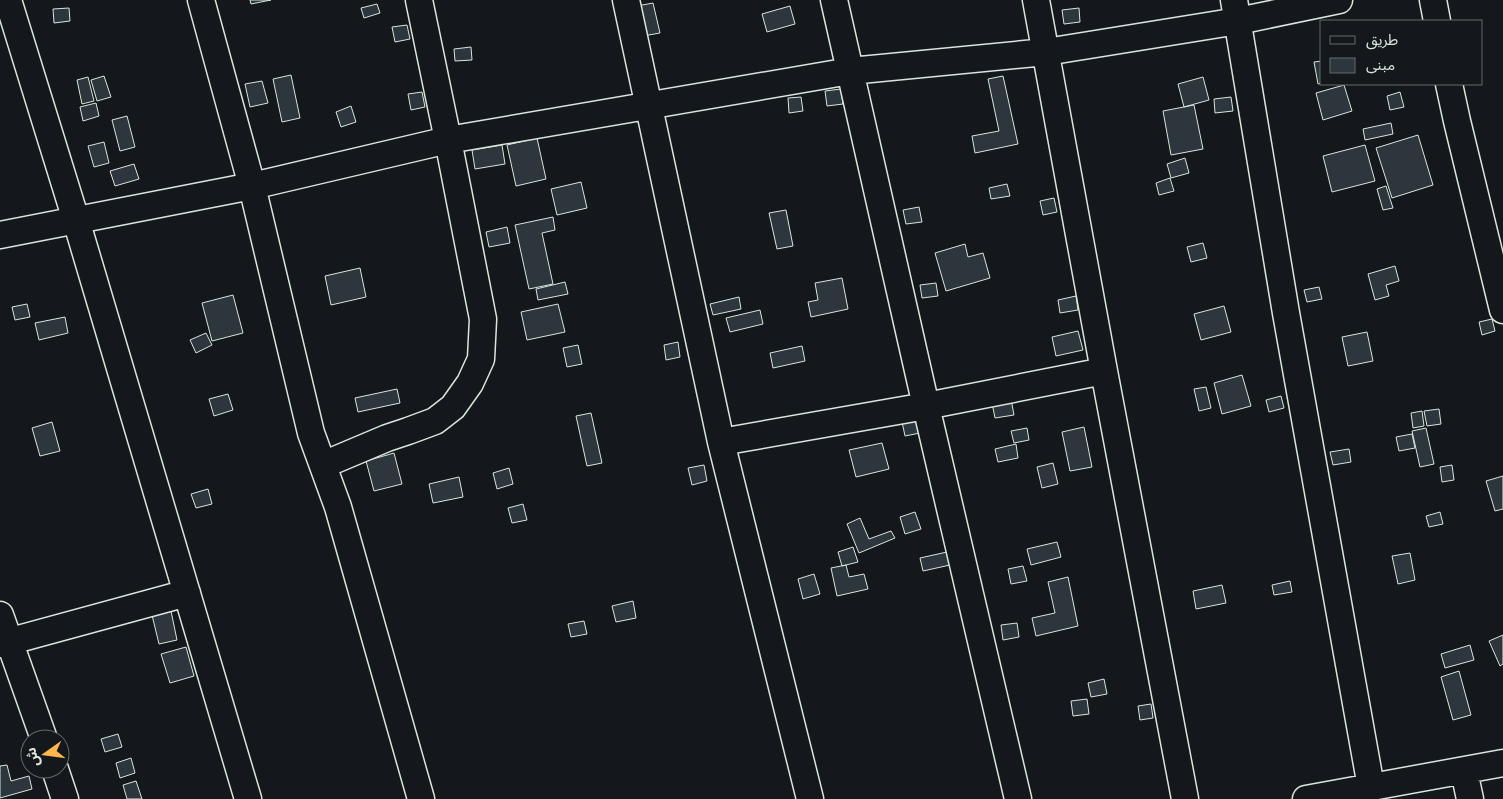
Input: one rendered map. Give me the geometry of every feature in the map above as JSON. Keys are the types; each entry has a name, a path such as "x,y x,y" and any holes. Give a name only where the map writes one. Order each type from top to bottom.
{"street":[{"path":"8,0 76,220 248,799"},
{"path":"200,0 252,186 311,432 338,507 421,799"},
{"path":"323,465 386,438 435,421 453,407 470,383 481,359 483,319 419,0"},
{"path":"626,0 721,442 810,799"},
{"path":"834,0 1018,799"},
{"path":"1036,0 1185,799"},
{"path":"0,235 252,186 448,140 850,71 1046,52 1236,10 1339,0"},
{"path":"1433,0 1437,20"},
{"path":"1236,10 1286,313 1371,787"},
{"path":"1450,85 1457,121 1503,310"},
{"path":"721,442 926,406 1104,371"},
{"path":"5,643 187,593"},
{"path":"0,615 5,643 40,729"},
{"path":"1306,799 1503,763"},
{"path":"1464,770 1470,799"},
{"path":"58,779 65,799"}],"building":[{"path":"250,0 271,0 251,4"},
{"path":"653,3 660,33 643,36 637,6"},
{"path":"377,4 380,13 364,18 361,8"},
{"path":"790,6 795,24 767,32 762,14"},
{"path":"69,8 70,21 54,23 53,9"},
{"path":"1079,8 1080,22 1064,24 1062,10"},
{"path":"407,25 410,39 395,42 392,27"},
{"path":"471,47 472,60 455,61 454,49"},
{"path":"1320,61 1320,84 1318,84 1314,62"},
{"path":"291,75 300,118 282,122 273,79"},
{"path":"104,76 111,97 97,101 91,80"},
{"path":"1003,76 1018,144 975,153 972,136 999,131 988,79"},
{"path":"88,77 94,101 82,104 77,80"},
{"path":"1203,77 1209,100 1184,107 1178,84"},
{"path":"262,81 268,103 250,107 245,84"},
{"path":"1344,85 1352,111 1323,120 1316,93"},
{"path":"841,89 843,104 827,106 825,91"},
{"path":"422,92 425,107 411,110 408,94"},
{"path":"1400,92 1404,107 1390,110 1387,96"},
{"path":"801,97 803,111 789,113 788,98"},
{"path":"1231,97 1233,111 1215,113 1214,99"},
{"path":"96,103 99,116 83,121 80,107"},
{"path":"1194,105 1203,149 1171,155 1163,111"},
{"path":"351,106 356,122 341,127 336,112"},
{"path":"127,116 135,147 120,151 112,120"},
{"path":"1391,123 1393,134 1365,140 1363,129"},
{"path":"1418,135 1433,185 1392,198 1376,148"},
{"path":"537,138 546,179 516,186 507,145"},
{"path":"104,142 109,163 94,167 88,146"},
{"path":"502,145 505,164 475,169 472,150"},
{"path":"1365,145 1375,181 1332,192 1323,156"},
{"path":"1185,158 1189,173 1171,178 1167,164"},
{"path":"134,164 139,179 115,186 110,171"},
{"path":"1170,178 1174,191 1159,195 1156,183"},
{"path":"581,182 587,208 557,215 551,189"},
{"path":"1007,184 1010,196 991,199 989,188"},
{"path":"1386,186 1393,208 1383,210 1377,189"},
{"path":"1054,198 1057,212 1043,215 1040,201"},
{"path":"919,207 922,222 906,224 903,210"},
{"path":"786,210 793,246 777,249 769,213"},
{"path":"553,217 555,230 542,233 553,284 529,289 515,225"},
{"path":"507,227 510,243 489,247 486,232"},
{"path":"1203,243 1207,258 1191,262 1187,247"},
{"path":"965,244 968,257 983,253 990,278 946,291 935,253"},
{"path":"1395,266 1399,281 1386,285 1389,296 1375,300 1368,274"},
{"path":"360,268 366,297 331,305 325,276"},
{"path":"842,278 848,309 811,317 808,302 818,300 815,283"},
{"path":"565,282 568,294 538,300 536,289"},
{"path":"936,283 938,296 922,298 920,285"},
{"path":"1319,287 1322,299 1307,302 1304,290"},
{"path":"233,295 243,333 212,341 202,303"},
{"path":"1076,296 1078,310 1060,313 1058,300"},
{"path":"739,297 741,309 713,315 710,304"},
{"path":"27,304 30,317 15,320 12,307"},
{"path":"558,304 565,332 527,340 521,312"},
{"path":"1224,306 1231,332 1201,340 1194,314"},
{"path":"760,310 763,324 730,332 726,318"},
{"path":"65,317 68,333 39,340 35,323"},
{"path":"1492,319 1495,331 1482,335 1479,322"},
{"path":"1078,331 1083,350 1056,356 1052,337"},
{"path":"1367,332 1373,361 1348,366 1342,337"},
{"path":"206,333 212,345 196,353 190,340"},
{"path":"678,342 680,357 666,360 664,345"},
{"path":"578,345 582,364 567,367 563,348"},
{"path":"802,346 805,361 773,368 770,353"},
{"path":"1242,375 1251,406 1222,414 1214,383"},
{"path":"1206,387 1211,408 1199,411 1194,389"},
{"path":"397,389 400,403 358,412 355,398"},
{"path":"228,394 233,410 214,416 209,399"},
{"path":"1281,396 1284,408 1269,412 1266,400"},
{"path":"1011,399 1014,415 995,418 992,403"},
{"path":"1439,409 1441,424 1427,426 1424,411"},
{"path":"1422,411 1424,426 1413,428 1411,413"},
{"path":"591,413 602,463 587,466 576,416"},
{"path":"916,414 920,433 905,436 901,417"},
{"path":"52,422 60,451 40,456 32,428"},
{"path":"1084,427 1092,467 1070,471 1062,432"},
{"path":"1027,428 1029,440 1014,443 1011,431"},
{"path":"1426,428 1434,464 1420,467 1412,431"},
{"path":"1412,434 1415,448 1399,451 1396,437"},
{"path":"882,443 889,469 856,477 849,450"},
{"path":"1016,444 1018,458 998,462 995,449"},
{"path":"1349,449 1351,462 1333,465 1330,452"},
{"path":"394,453 402,484 374,491 366,461"},
{"path":"1053,463 1058,484 1042,488 1037,467"},
{"path":"704,465 707,481 692,485 688,468"},
{"path":"1452,465 1454,480 1442,482 1440,467"},
{"path":"509,468 513,484 497,489 493,473"},
{"path":"1503,476 1503,509 1495,511 1486,481"},
{"path":"459,477 463,497 433,503 429,484"},
{"path":"208,489 212,504 196,508 191,494"},
{"path":"523,504 527,520 512,523 508,508"},
{"path":"915,512 921,529 905,534 900,517"},
{"path":"1440,512 1443,524 1429,527 1426,516"},
{"path":"860,518 869,539 891,531 895,538 859,553 847,524"},
{"path":"1057,542 1061,557 1031,565 1027,549"},
{"path":"853,547 858,562 842,566 838,552"},
{"path":"947,552 950,565 923,571 920,558"},
{"path":"1410,553 1415,580 1398,584 1392,556"},
{"path":"846,565 849,577 864,574 868,589 837,596 831,568"},
{"path":"1023,566 1027,581 1011,584 1008,569"},
{"path":"814,574 820,594 803,599 798,579"},
{"path":"1068,577 1078,626 1036,636 1032,618 1055,613 1048,582"},
{"path":"1290,581 1292,592 1274,595 1272,585"},
{"path":"1222,585 1226,603 1196,609 1193,591"},
{"path":"633,601 636,618 616,622 612,606"},
{"path":"171,611 177,640 159,644 152,615"},
{"path":"584,621 587,634 571,637 568,624"},
{"path":"1017,623 1019,637 1003,640 1001,625"},
{"path":"1503,635 1503,664 1500,666 1489,641"},
{"path":"1470,645 1474,660 1445,668 1441,654"},
{"path":"186,647 194,676 170,683 161,654"},
{"path":"1459,671 1471,715 1453,720 1441,677"},
{"path":"1104,679 1107,694 1091,697 1088,683"},
{"path":"1087,699 1089,714 1073,716 1071,701"},
{"path":"1151,704 1153,718 1140,720 1138,706"},
{"path":"118,734 122,747 105,752 101,739"},
{"path":"131,758 135,773 120,778 116,763"},
{"path":"7,765 11,781 20,778 30,779 32,789 0,798 0,766"},
{"path":"136,781 142,799 127,799 123,785"}]}
